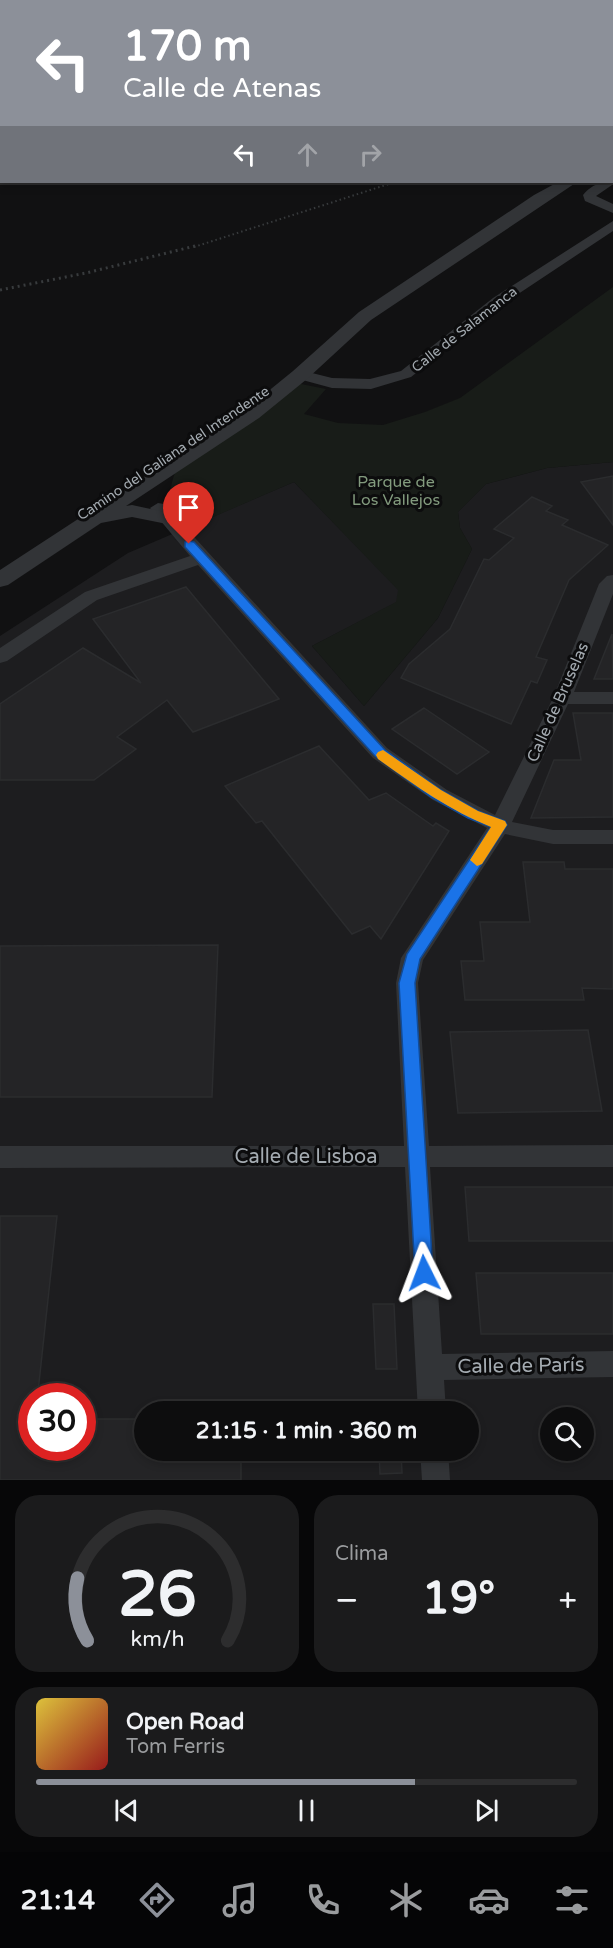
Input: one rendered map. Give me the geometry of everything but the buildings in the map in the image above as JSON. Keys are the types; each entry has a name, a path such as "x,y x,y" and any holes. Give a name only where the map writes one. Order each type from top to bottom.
{"street":[{"path":"464,248 567,183"},
{"path":"606,183 589,195 590,198 613,209"},
{"name":"Calle de Salamanca","path":"300,375 332,383 371,384 406,374 498,301 613,225"},
{"name":"Camino del Galiana del Intendente","path":"0,570 136,491 252,414 300,375 365,316 464,248"},
{"name":"Camino del Galiana del Intendente","path":"0,580 254,401 359,313 464,248"},
{"path":"254,401 240,417 141,483 136,491 138,496 163,513 201,558 380,753 436,793 473,814 500,825 551,837 613,837"},
{"path":"163,513 163,488 174,466"},
{"path":"94,514 108,515 132,511 163,513"},
{"path":"0,657 91,596 201,558"},
{"name":"Calle de Bruselas","path":"431,1401 407,983 412,958 500,825 562,698 608,584 613,580"},
{"path":"562,698 613,698"},
{"name":"Calle de Lisboa","path":"0,1157 613,1156"},
{"name":"Calle de París","path":"429,1366 613,1364"},
{"path":"435,1461 436,1480"}],"path":[{"path":"0,290 86,273 190,248 392,183"}],"shaded area":[{"path":"613,462 613,1480 0,1480 0,636 128,553 294,482 399,590 397,602 312,646 364,706 438,618 472,549 460,528 458,512 486,484 547,468"}],"green space":[{"name":"Parque de Los Vallejos","path":"613,287 613,462 547,468 486,484 458,512 460,528 472,549 438,618 364,706 312,646 396,602 398,590 294,482 190,527 175,507 171,488 176,470 296,383 326,389 304,414 338,423 383,425 460,398"}],"slow traffic":[{"path":"383,755 436,793 473,814 500,825 477,860"}],"route":[{"path":"189,544 380,753 436,793 473,814 500,825 412,958 407,983 424,1273"}]}
